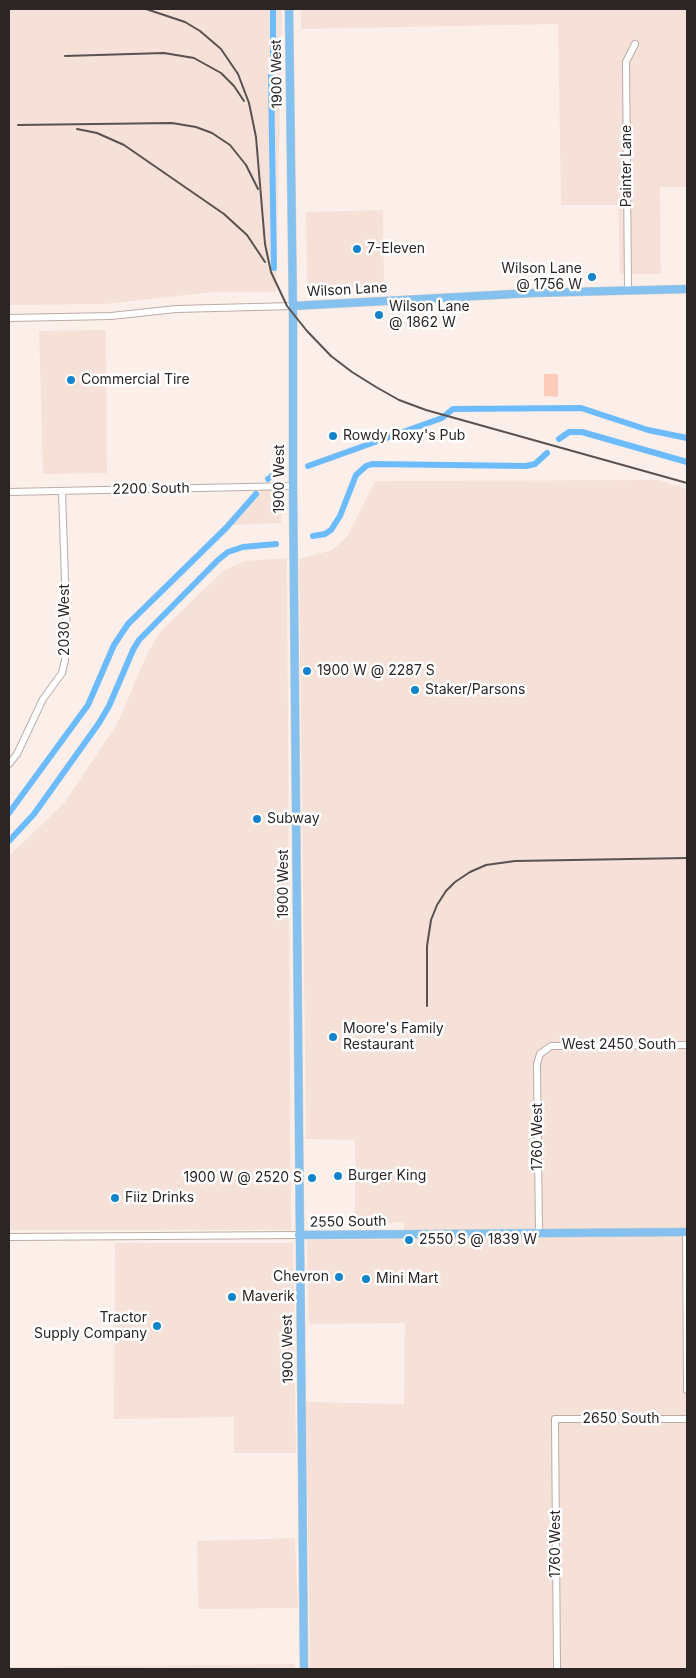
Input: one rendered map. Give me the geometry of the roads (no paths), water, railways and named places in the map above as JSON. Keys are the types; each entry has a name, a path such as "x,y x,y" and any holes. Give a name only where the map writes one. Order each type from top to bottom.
{"main road":[{"name":"1900 West","path":"289,9 304,1669"},
{"name":"Wilson Lane","path":"293,306 628,290 687,289"},
{"name":"2550 South","path":"299,1235 686,1232"}],"street":[{"name":"Painter Lane","path":"628,290 626,62 636,44"},
{"name":"Wilson Lane","path":"9,318 111,316 176,309 293,306"},
{"name":"2200 South","path":"9,492 293,486"},
{"name":"2030 West","path":"9,764 17,754 43,699 62,673 65,660 62,491"},
{"name":"West 2450 South","path":"551,1046 687,1045"},
{"name":"1760 West","path":"539,1233 538,1064 540,1054 551,1046"},
{"path":"686,1232 687,1390"},
{"name":"2550 South","path":"9,1238 299,1235"},
{"name":"1760 West","path":"555,1419 557,1669"},
{"name":"2650 South","path":"555,1419 687,1419"}],"waterway":[{"path":"273,9 273,57"},
{"path":"271,76 274,268"},
{"path":"308,466 442,418 453,409 581,408 648,430 687,438"},
{"path":"559,439 569,432 582,432 687,462"},
{"path":"313,536 325,534 331,530 340,516 356,475 366,466 372,464 526,466 535,464 547,453"},
{"path":"268,479 278,471"},
{"path":"9,813 88,705 114,645 128,624 226,528 256,494"},
{"path":"9,841 34,814 99,723 109,706 139,640 228,552 243,547 276,544"}],"railway":[{"path":"146,9 185,22 200,31 221,49 238,74 249,103 256,137 265,244 271,272 287,306 307,331 331,356 376,387 399,400 426,410 687,483"},
{"path":"65,56 164,53 194,58 221,73 234,86 244,101"},
{"path":"18,125 172,123 196,127 212,133 230,145 246,165 258,189"},
{"path":"77,129 97,133 124,145 224,214 247,235 265,262"},
{"path":"427,1006 427,946 431,920 437,905 446,891 470,872 486,865 515,861 687,858"}],"place":[{"name":"7-Eleven","path":"357,249"},
{"name":"Wilson Lane @ 1756 W","path":"592,277"},
{"name":"Wilson Lane @ 1862 W","path":"379,315"},
{"name":"Commercial Tire","path":"71,380"},
{"name":"Rowdy Roxy's Pub","path":"333,436"},
{"name":"1900 W @ 2287 S","path":"307,671"},
{"name":"Staker/Parsons","path":"415,690"},
{"name":"Subway","path":"257,819"},
{"name":"Moore's Family Restaurant","path":"333,1037"},
{"name":"Burger King","path":"338,1176"},
{"name":"1900 W @ 2520 S","path":"312,1178"},
{"name":"Fiiz Drinks","path":"115,1198"},
{"name":"2550 S @ 1839 W","path":"409,1240"},
{"name":"Chevron","path":"339,1277"},
{"name":"Mini Mart","path":"366,1279"},
{"name":"Maverik","path":"232,1297"},
{"name":"Tractor Supply Company","path":"157,1326"}]}
